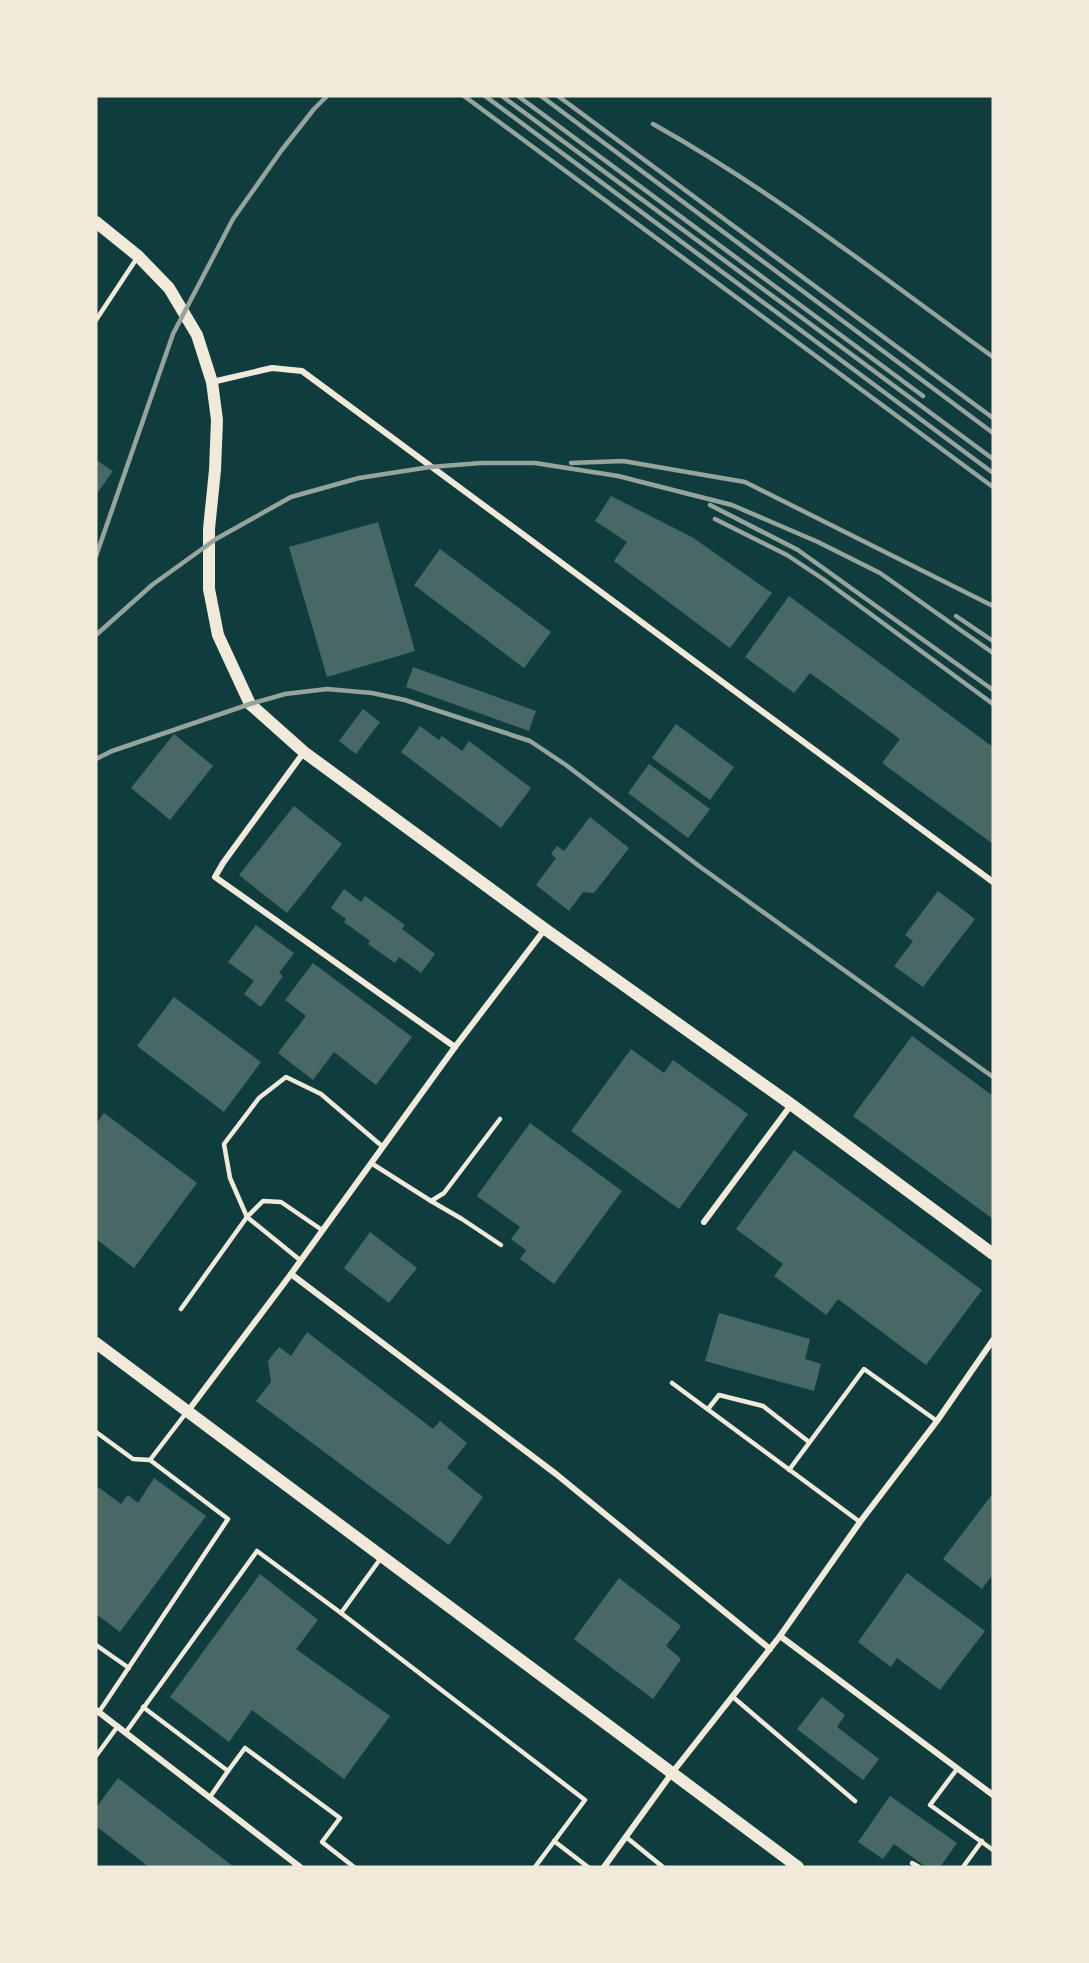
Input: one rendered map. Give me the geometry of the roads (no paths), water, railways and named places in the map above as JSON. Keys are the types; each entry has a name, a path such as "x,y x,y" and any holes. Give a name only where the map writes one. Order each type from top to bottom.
{"main road":[{"path":"96,222 138,256 169,288 197,335 212,382 217,420 215,470 208,530 209,590 218,635 250,704 304,752 544,929 792,1105 993,1254"},
{"path":"96,1343 798,1867"}],"street":[{"path":"212,382 272,368 302,371 993,882"},
{"path":"304,752 215,877 455,1047"},
{"path":"188,1411 544,929"},
{"path":"704,1222 792,1105"},
{"path":"291,1274 556,1474 770,1649"},
{"path":"604,1867 672,1773 780,1636 860,1522 937,1421 993,1340"},
{"path":"780,1636 993,1795"},
{"path":"98,1711 300,1867"}],"lane":[{"path":"96,320 138,256"},
{"path":"300,1260 247,1217 230,1178 224,1144 259,1098 286,1077 321,1094 383,1147"},
{"path":"431,1201 444,1193 500,1119"},
{"path":"371,1163 501,1245"},
{"path":"181,1309 247,1217 263,1201 281,1202 322,1230"},
{"path":"789,1470 864,1369 937,1421"},
{"path":"672,1383 860,1522"},
{"path":"708,1409 719,1395 763,1406 809,1442"},
{"path":"150,1460 188,1411"},
{"path":"96,1432 133,1459 150,1460 228,1519 98,1711"},
{"path":"126,1732 257,1551 585,1800 535,1867"},
{"path":"341,1613 382,1556"},
{"path":"96,1645 129,1668"},
{"path":"733,1697 855,1801"},
{"path":"143,1707 228,1771"},
{"path":"96,1756 118,1726"},
{"path":"210,1797 245,1748 340,1818 322,1842 354,1867"},
{"path":"957,1769 930,1805 993,1850"},
{"path":"626,1838 663,1867"},
{"path":"554,1841 588,1867"},
{"path":"963,1867 982,1841"},
{"path":"912,1863 919,1867"}],"railway":[{"path":"96,556 173,334 233,219 281,151 327,96"},
{"path":"464,96 993,487"},
{"path":"485,96 993,473"},
{"path":"502,96 993,459"},
{"path":"518,96 923,396"},
{"path":"541,96 993,433"},
{"path":"558,96 993,418"},
{"path":"653,124 698,150 784,206 993,357"},
{"path":"571,463 623,461 745,482 993,606"},
{"path":"96,635 152,585 216,539 291,497 359,478 430,467 481,463 535,463 618,476 732,505 818,542 880,573 993,653"},
{"path":"710,505 798,550 993,690"},
{"path":"715,519 787,555 993,704"},
{"path":"956,616 993,641"},
{"path":"96,759 112,751 250,704 285,694 327,689 372,693 405,700 530,741 566,765 699,866 993,1077"}]}
